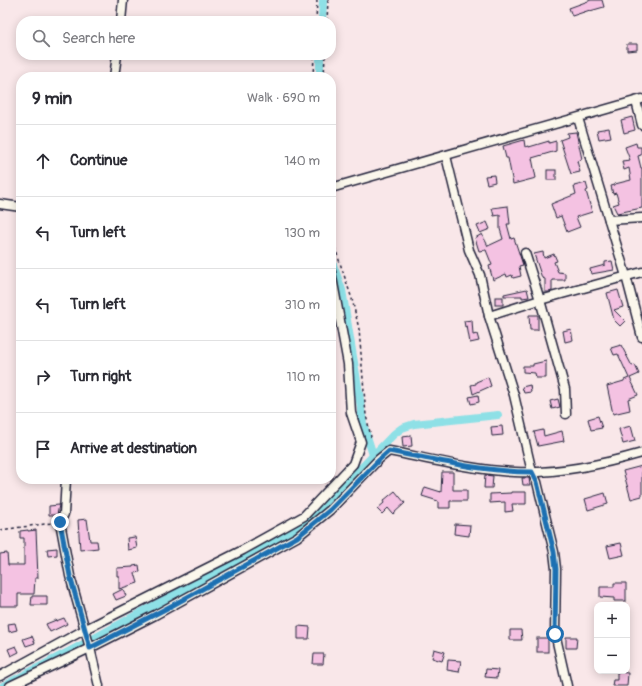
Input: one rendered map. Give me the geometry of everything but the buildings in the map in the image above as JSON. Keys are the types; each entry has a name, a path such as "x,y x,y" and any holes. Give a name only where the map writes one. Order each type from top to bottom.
{"street":[{"path":"121,16 123,0"},
{"path":"114,72 116,60"},
{"path":"336,187 639,100 642,125"},
{"path":"578,118 626,276 642,335"},
{"path":"446,156 469,250 480,275 489,316 514,395 532,472 537,482 554,552 556,569 555,634 567,686"},
{"path":"0,204 16,206"},
{"path":"609,220 642,218"},
{"path":"525,253 565,388 566,414"},
{"path":"489,316 540,300 642,272"},
{"path":"336,299 348,364 351,413 361,442 353,464 336,482"},
{"path":"10,686 173,605 297,537 330,510 389,451 480,468 515,472 572,468 615,461 642,454"},
{"path":"66,484 64,514 60,522 70,576 90,646 99,686"},
{"path":"0,676 243,550 304,516 334,484"}],"path":[{"path":"316,16 317,0"},
{"path":"327,16 328,0"},
{"path":"313,72 314,60"},
{"path":"324,72 325,60"},
{"path":"336,251 352,299 359,329 366,415 371,437"},
{"path":"0,530 60,522"}],"waterway":[{"path":"322,16 323,0"},
{"path":"320,60 320,72"},
{"path":"336,273 342,290 363,424 373,455"},
{"path":"3,686 89,641 312,519 394,434 402,428 414,424 498,415"}],"route":[{"path":"60,522 70,576 90,648 173,605 297,537 330,510 384,454 389,451 480,468 515,472 532,472 537,482 554,552 556,569 555,634"}]}
